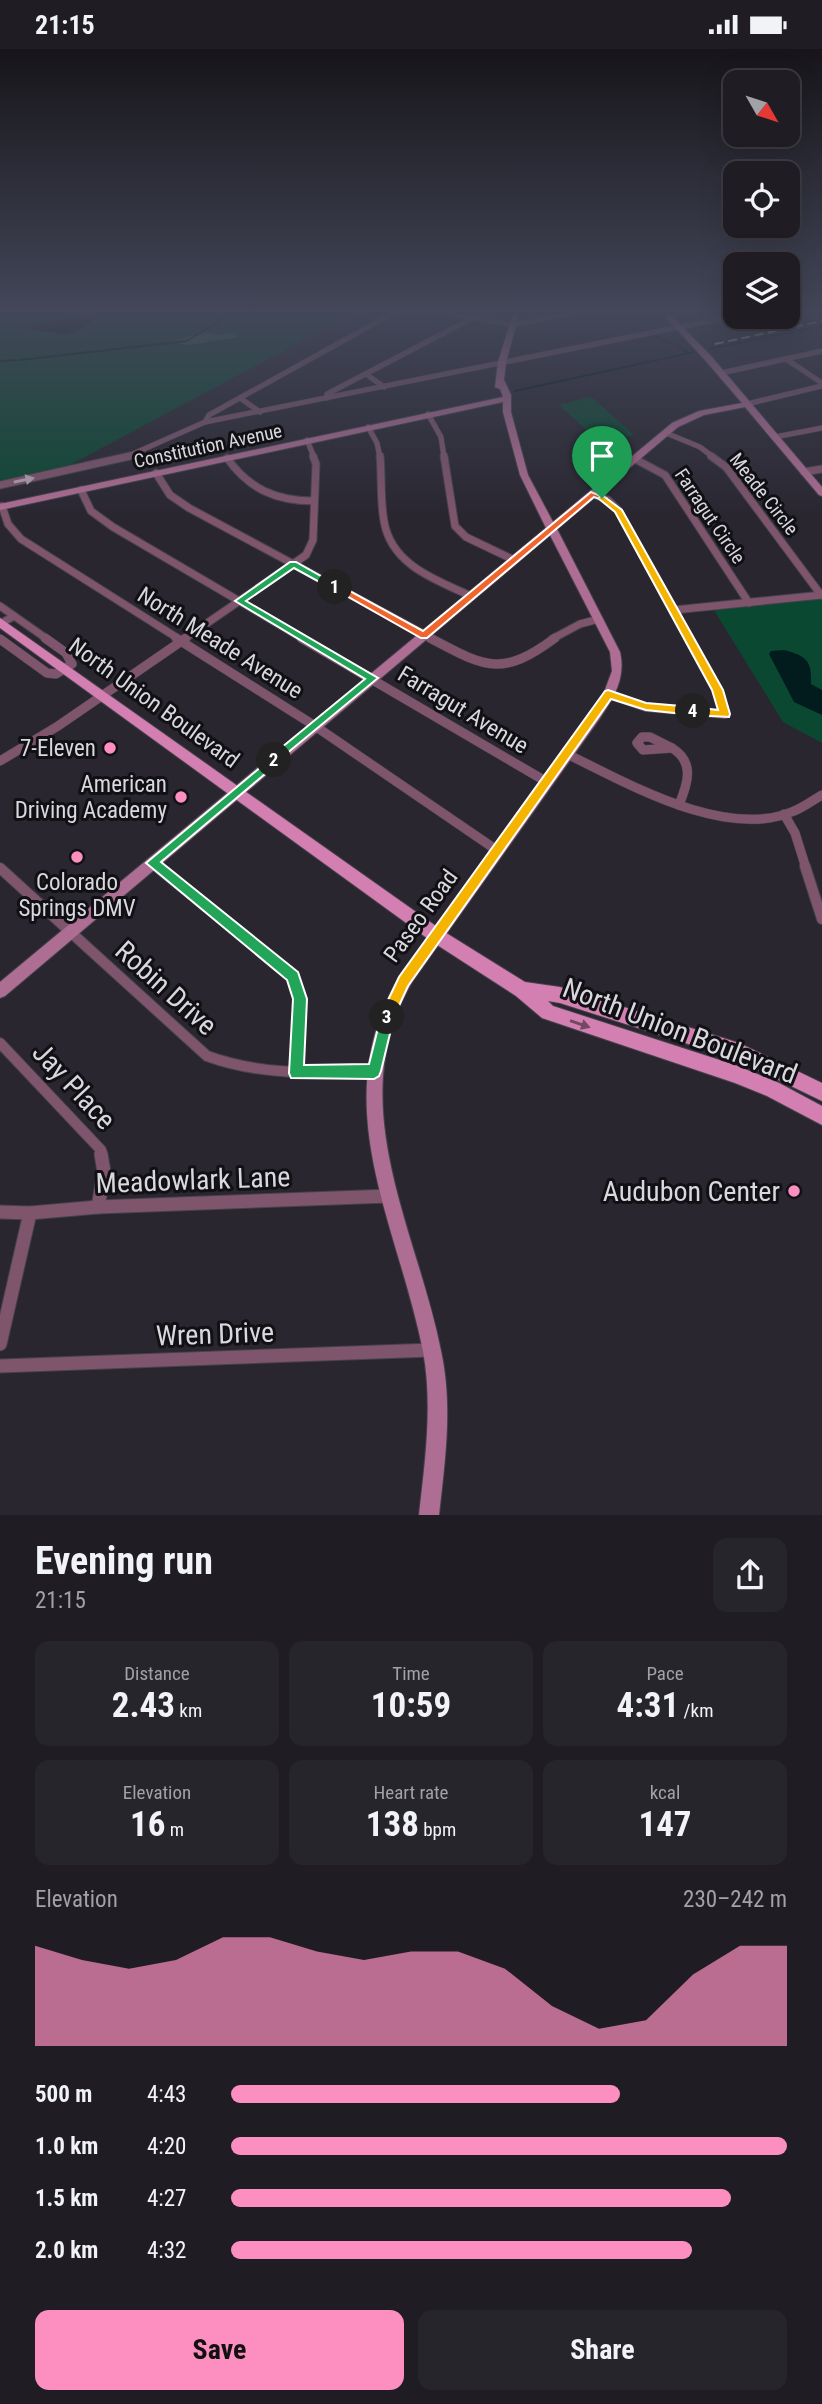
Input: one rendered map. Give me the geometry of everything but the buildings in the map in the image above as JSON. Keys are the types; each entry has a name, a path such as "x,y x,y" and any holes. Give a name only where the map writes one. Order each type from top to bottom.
{"main road":[{"name":"Constitution Avenue","path":"1,507 480,403"},
{"name":"North Union Boulevard","path":"0,623 437,936 522,990 548,1012 735,1074 773,1090 822,1117"},
{"name":"North Union Boulevard","path":"522,990 560,995 692,1036 739,1052 822,1092"}],"street":[{"path":"205,422 209,415 274,379"},
{"path":"327,398 327,394 355,379"},
{"path":"373,379 384,387"},
{"path":"0,485 122,459 205,422 420,379"},
{"path":"480,403 499,395 500,379"},
{"path":"726,379 822,493"},
{"name":"Paseo Road","path":"429,1515 439,1417 438,1386 432,1350 378,1150 374,1071 381,1036 394,1000 404,982 608,694 616,678 618,665 615,652 599,619 523,472 500,385"},
{"path":"0,991 666,433 695,415 822,385"},
{"path":"240,398 260,412"},
{"path":"480,403 506,402"},
{"path":"428,414 441,436 455,526 466,537 514,560"},
{"path":"369,427 380,446 384,524 390,542 403,558 416,568 471,596"},
{"path":"775,437 822,428"},
{"name":"Meade Circle","path":"666,433 708,452 726,467 822,595"},
{"path":"0,761 24,748 306,555 312,545 316,459 307,440"},
{"path":"227,458 239,475 264,493 286,501 314,501"},
{"name":"Farragut Circle","path":"635,459 665,475 749,603"},
{"path":"804,472 822,469"},
{"path":"156,473 165,489 182,504 473,661 505,664 535,655 571,625 599,619"},
{"name":"Farragut Avenue","path":"81,490 88,506 104,521 547,782"},
{"path":"593,494 608,500 618,510 717,690 725,714 646,706 608,694"},
{"name":"North Meade Avenue","path":"1,507 8,524 21,539 315,726 498,851"},
{"path":"674,610 822,595"},
{"path":"0,606 70,656 72,664 56,674 47,673 0,639"},
{"path":"0,623 14,616"},
{"path":"672,748 681,755 690,773 679,805"},
{"path":"567,754 679,805 724,817 761,818 784,814 806,807 822,795"},
{"path":"784,814 795,833 822,919"},
{"path":"152,863 293,977 300,999 296,1073"},
{"name":"Robin Drive","path":"0,868 207,1056 256,1072 374,1071"},
{"name":"Jay Place","path":"0,1043 101,1150 104,1173 98,1207"},
{"name":"Meadowlark Lane","path":"0,1212 30,1213 98,1207 389,1196"},
{"path":"0,1344 30,1213"},
{"name":"Wren Drive","path":"0,1366 432,1350"}],"green space":[{"path":"0,379 230,379 68,468 0,483"},
{"path":"590,397 634,435 601,443 559,405"},
{"path":"822,598 822,743 783,722 715,612"}],"shaded area":[{"path":"784,650 803,657 809,665 811,684 822,690 822,715 794,702 769,654 771,651"}],"waterway":[{"path":"515,391 568,379"}],"place":[{"name":"7-Eleven","path":"110,748"},
{"name":"American Driving Academy","path":"181,797"},
{"name":"Colorado Springs DMV","path":"77,857"},
{"name":"Audubon Center","path":"794,1191"}],"route":[{"path":"593,494 602,498 618,510 717,690 725,714 646,706 608,694 400,987 387,1016 374,1071 296,1073 300,999 293,977 284,967 152,863 372,678 239,601 293,564 424,635 593,494"}]}
